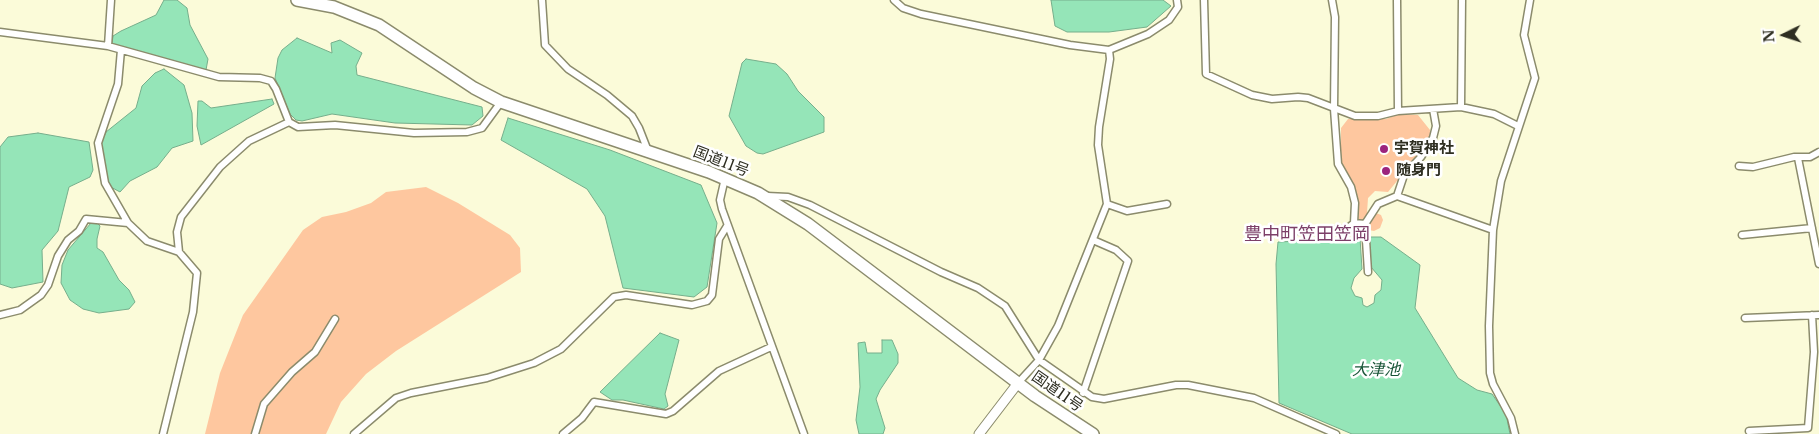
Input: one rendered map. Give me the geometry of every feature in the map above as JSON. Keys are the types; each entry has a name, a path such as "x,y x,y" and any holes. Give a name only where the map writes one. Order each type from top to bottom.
{"highway":[{"name":"国道11号","path":"297,0 334,3 379,25 474,88 501,102 725,178 763,196 808,224 1018,383 1093,434"}],"street":[{"path":"108,46 112,0"},
{"path":"542,0 544,45 561,63 607,95 632,116 639,128 648,152"},
{"path":"894,0 903,8 920,14 1070,45 1109,50 1148,34 1169,20 1178,7 1177,0"},
{"path":"1204,0 1206,74 1252,95 1272,99 1308,98 1355,116 1378,116 1398,111 1461,107 1494,114 1518,126"},
{"path":"1332,0 1335,17 1334,109 1338,164 1351,187 1355,203 1354,223"},
{"path":"1397,0 1398,111"},
{"path":"1461,107 1462,0"},
{"path":"1515,434 1511,418 1493,384 1490,373 1489,326 1493,230 1500,181 1535,78 1524,35 1530,0"},
{"path":"0,32 108,46 211,75 231,78 260,78 271,81 276,88 289,122 298,128 335,125 414,133 467,132 482,128 501,102"},
{"path":"120,50 118,84 98,143 105,183 128,223 147,241 179,252 197,273 193,312 163,434"},
{"path":"979,434 1018,383 1039,360 1058,326 1107,204 1098,145 1098,127 1110,59 1109,50"},
{"path":"1397,196 1404,175 1421,157 1433,138 1436,126 1433,109"},
{"path":"179,252 177,232 181,217 220,167 249,141 289,122"},
{"path":"1739,166 1752,167 1810,157 1819,152"},
{"path":"1798,158 1819,264"},
{"path":"725,178 720,200 727,226 804,434"},
{"path":"763,196 798,200 978,288 1005,306 1039,360 1083,393 1104,399 1176,385 1188,385 1254,398 1336,434"},
{"path":"1368,272 1365,238 1366,224 1378,204 1397,196 1493,230"},
{"path":"1107,204 1128,211 1167,204"},
{"path":"0,315 20,310 41,295 48,285 58,256 68,240 79,231 86,219 101,219 112,223 128,223"},
{"path":"1271,232 1347,229 1354,223 1366,224"},
{"path":"354,434 396,398 411,393 487,378 534,363 561,349 614,297 626,295 692,305 707,301 712,295 719,239 727,226"},
{"path":"1742,235 1812,228"},
{"path":"1083,393 1128,261 1116,250 1093,240"},
{"path":"1745,318 1816,315 1808,428 1749,431"},
{"path":"255,434 264,404 292,372 316,352 335,319"},
{"path":"563,434 582,418 594,402 601,401 622,408 666,414 673,411 719,371 771,347"}],"shaded area":[{"path":"1399,114 1418,115 1430,130 1431,148 1412,173 1397,181 1388,192 1375,191 1368,198 1367,213 1369,215 1376,213 1381,215 1383,220 1380,228 1374,231 1358,228 1350,222 1352,208 1346,173 1341,162 1341,128 1348,119 1386,119"},
{"path":"426,187 458,203 510,235 520,248 521,272 396,351 366,374 341,402 326,434 205,434 220,373 243,315 303,230 322,217 346,212 371,203 386,192"}],"water":[{"path":"164,0 177,0 187,8 190,25 208,59 206,70 112,44 113,36 156,15"},
{"path":"1051,0 1163,0 1171,6 1147,27 1109,32 1067,32 1055,26"},
{"path":"297,38 332,53 331,43 340,40 362,53 356,66 357,75 482,107 483,116 472,125 395,123 332,114 302,121 296,120 290,114 275,78 278,58 282,50"},
{"path":"746,59 776,64 787,74 798,91 824,117 824,132 763,154 757,153 746,146 729,116 742,63"},
{"path":"164,69 184,85 192,113 193,141 172,148 157,167 130,181 120,192 109,186 101,143 106,132 136,108 142,86 155,73"},
{"path":"272,99 274,104 201,145 197,126 198,101 202,101 211,108"},
{"path":"508,118 610,150 701,185 717,223 707,287 694,297 623,288 605,216 587,189 501,140"},
{"path":"38,133 89,142 93,170 90,177 69,187 58,231 42,250 43,282 12,288 0,284 0,147 8,137"},
{"path":"91,223 97,223 100,226 97,248 103,252 119,280 129,290 135,302 129,309 99,313 83,309 70,300 61,283 62,265 68,250"},
{"name":"大津池","path":"1368,237 1381,237 1420,265 1415,308 1458,378 1477,390 1492,394 1506,414 1510,434 1352,434 1279,403 1276,264 1278,242 1360,238 1362,269 1354,278 1351,288 1355,296 1362,298 1363,305 1367,307 1374,303 1375,295 1381,290 1382,280 1371,267"},
{"path":"660,333 679,340 665,394 668,406 664,409 623,400 612,400 600,392"},
{"path":"882,340 892,340 898,354 898,363 876,399 885,428 883,434 859,434 856,420 860,387 858,343 865,342 867,353 882,353"}],"place":[{"name":"宇賀神社","path":"1384,149"},
{"name":"随身門","path":"1386,171"}],"district":[{"name":"豊中町笠田笠岡","path":"1307,235"}]}
